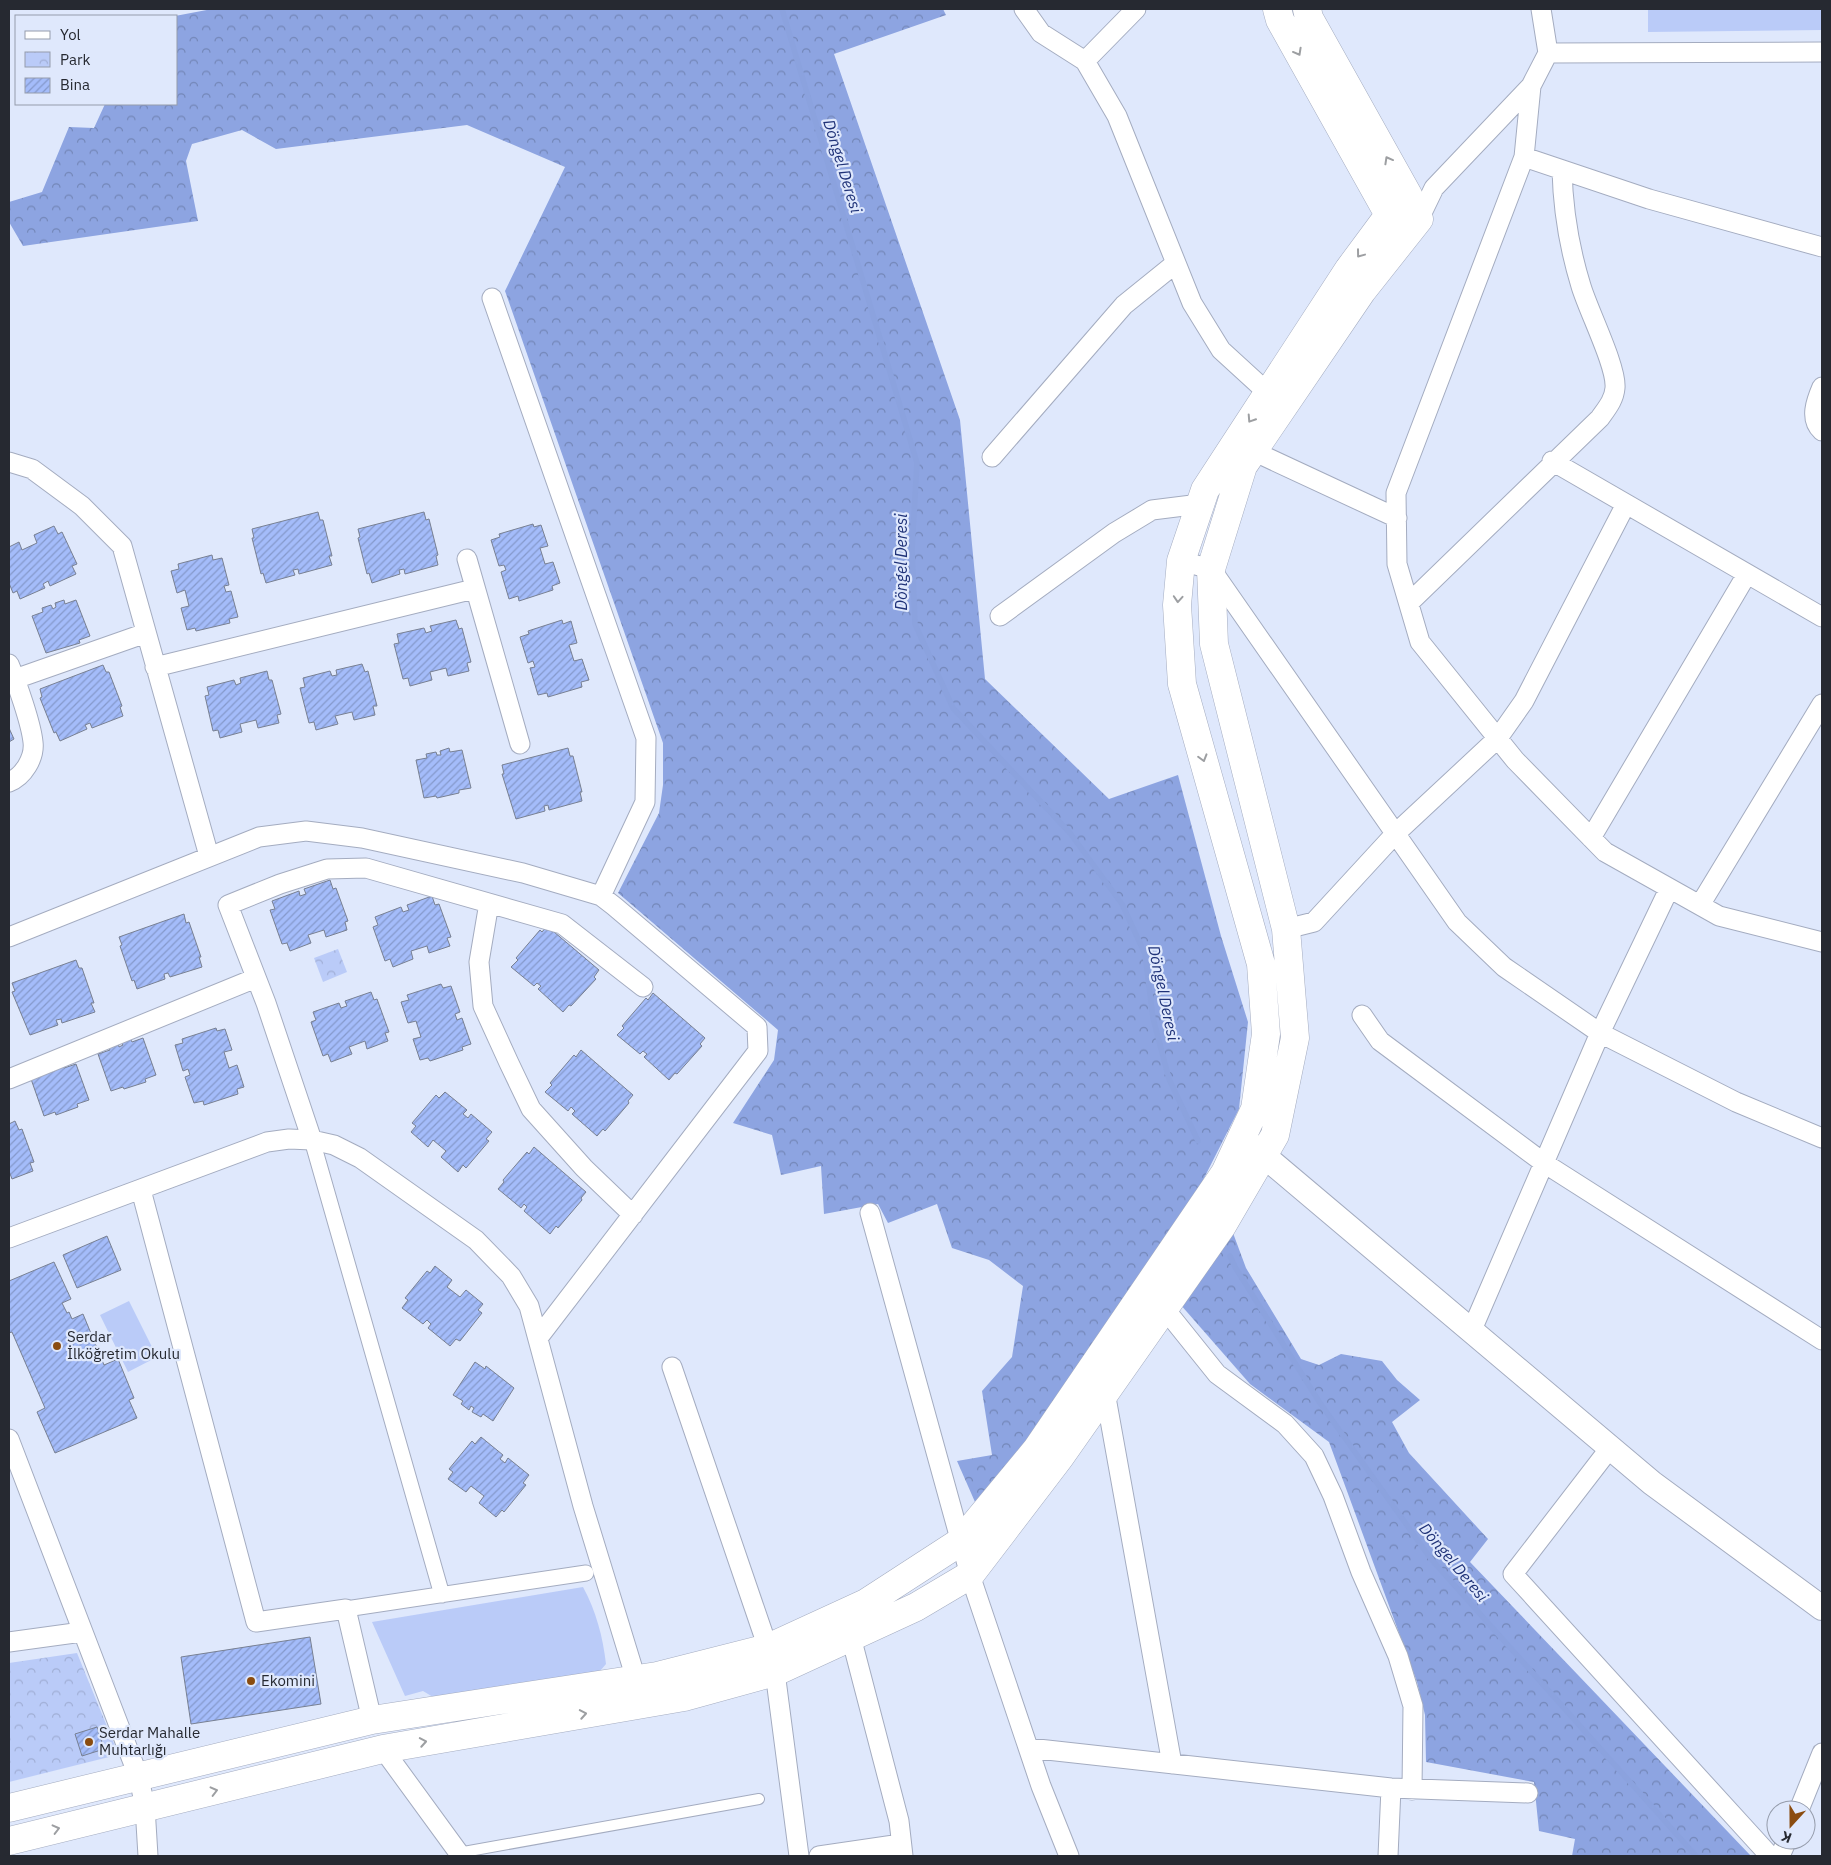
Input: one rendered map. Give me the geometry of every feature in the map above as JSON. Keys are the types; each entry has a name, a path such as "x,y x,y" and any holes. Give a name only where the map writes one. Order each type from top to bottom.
{"main road":[{"path":"1277,9 1280,20 1404,217"},
{"path":"1307,9 1309,18 1404,217"},
{"path":"9,1841 383,1749 637,1692 657,1676 772,1660 851,1637 916,1607 970,1576 1060,1457 1222,1226 1275,1135 1294,1038 1286,929 1214,644 1211,569 1243,466 1253,451 1274,402 1349,269 1404,217"},
{"path":"772,1660 866,1603 960,1542 1037,1449 1225,1172 1255,1108 1266,1034 1261,964 1182,684 1177,605 1181,561 1205,490 1274,402"},
{"path":"9,1808 372,1720 637,1692"}],"street":[{"path":"1024,9 1041,33 1085,61 1117,116 1192,303 1221,350 1274,402"},
{"path":"1085,61 1136,9"},
{"path":"1404,217 1531,86 1548,53 1541,9"},
{"path":"1548,53 1822,52"},
{"path":"1531,86 1524,157 1396,493 1398,564 1420,642 1515,760 1605,852 1719,916 1822,942"},
{"path":"1524,157 1650,199 1822,247"},
{"path":"1408,603 1552,461 1600,418 1612,402 1615,386 1611,367 1581,287 1564,214 1562,170"},
{"path":"1404,217 1434,188"},
{"path":"992,457 1124,305 1176,263"},
{"path":"492,298 582,560 646,738 645,802 601,896"},
{"path":"1822,387 1814,413 1816,422 1822,431"},
{"path":"1253,451 1397,518"},
{"path":"1552,461 1822,617"},
{"path":"9,462 32,469 82,506 122,546 209,856"},
{"path":"1000,616 1114,533 1152,510 1200,504"},
{"path":"1286,929 1314,922 1395,834 1498,738 1524,701 1626,504"},
{"path":"467,559 474,589 520,744"},
{"path":"1181,561 1211,569 1457,922 1504,967 1600,1033 1736,1102 1822,1138"},
{"path":"1591,838 1747,574"},
{"path":"155,667 474,589"},
{"path":"9,782 16,779 30,762 34,743 12,672 146,632"},
{"path":"1700,906 1822,704"},
{"path":"9,937 259,837 306,831 362,838 523,873 601,896 757,1027 758,1051 538,1338"},
{"path":"442,1595 312,1140 256,978 228,904 280,884 327,869 366,868 562,924 643,987"},
{"path":"1471,1332 1600,1033 1669,888"},
{"path":"489,903 479,962 483,1006 509,1063 531,1109 584,1168 633,1215"},
{"path":"9,1079 256,978"},
{"path":"1362,1015 1380,1041 1544,1164 1822,1340"},
{"path":"1242,1136 1262,1156 1652,1483 1821,1602"},
{"path":"9,1238 267,1142 290,1139 334,1144 360,1158 476,1240 511,1276 529,1306 583,1506 637,1692"},
{"path":"141,1190 256,1622 586,1572"},
{"path":"870,1213 970,1576 1029,1748 1069,1856"},
{"path":"1164,1308 1217,1374 1285,1424 1314,1456 1334,1496 1361,1572 1398,1656 1413,1706 1412,1790"},
{"path":"672,1367 772,1660 799,1856"},
{"path":"1105,1392 1172,1764"},
{"path":"9,1439 139,1778 145,1807 148,1856"},
{"path":"1610,1448 1513,1574 1770,1856"},
{"path":"346,1609 372,1720"},
{"path":"9,1642 82,1632"},
{"path":"818,1856 902,1850 898,1821 851,1637"},
{"path":"1029,1748 1412,1790 1528,1793"},
{"path":"383,1749 460,1855"},
{"path":"1803,1800 1822,1753"},
{"path":"1388,1856 1392,1788"}],"lane":[{"path":"460,1855 759,1800"}],"green space":[{"path":"212,9 943,9 946,15 834,54 960,420 985,679 1109,799 1178,775 1221,936 1248,1022 1239,1109 1196,1194 1034,1439 975,1502 957,1461 992,1455 982,1391 1012,1357 1023,1286 989,1260 952,1248 937,1204 888,1223 878,1204 824,1214 821,1166 781,1175 772,1135 733,1123 774,1060 778,1030 618,893 659,813 663,785 663,743 505,291 565,167 467,125 276,149 242,130 192,144 186,161 198,221 23,246 9,222 9,202 42,192 69,127 94,128 105,105 178,105 178,15"},
{"path":"1648,9 1822,9 1822,30 1648,32"},
{"path":"338,949 347,972 323,982 314,958"},
{"path":"1233,1233 1246,1268 1301,1359 1319,1365 1341,1354 1382,1361 1397,1380 1420,1400 1392,1422 1409,1453 1488,1539 1470,1562 1751,1856 1572,1856 1575,1839 1539,1831 1534,1782 1426,1762 1425,1715 1417,1682 1329,1442 1250,1384 1180,1304"},
{"path":"129,1301 157,1357 128,1372 100,1315"},
{"path":"583,1587 595,1615 603,1644 606,1664 600,1671 433,1697 423,1691 405,1696 372,1622"},
{"path":"77,1653 115,1746 114,1752 109,1757 9,1782 9,1663"}],"building":[{"path":"318,512 320,520 323,520 332,556 329,556 332,565 299,574 298,569 293,570 295,575 266,583 263,573 261,574 252,538 254,538 252,529"},
{"path":"424,512 426,520 429,519 438,555 436,556 438,565 405,574 404,569 399,570 400,574 372,583 369,573 367,574 358,538 360,537 358,529"},
{"path":"533,524 534,527 541,525 548,546 540,548 545,564 553,562 560,583 552,586 553,590 519,601 518,596 509,599 501,572 506,570 504,565 499,566 491,540 500,537 499,534"},
{"path":"54,526 58,534 62,532 77,564 72,566 76,574 50,586 48,581 43,584 45,588 20,599 17,591 13,593 9,583 9,547 19,542 22,550 37,543 34,535"},
{"path":"212,555 213,560 222,558 229,585 224,586 226,592 231,591 238,617 229,619 230,623 196,631 195,628 187,630 181,608 189,606 185,590 177,593 171,571 179,569 178,564"},
{"path":"64,600 65,604 76,600 90,636 79,640 80,643 46,653 32,616 43,612 42,608 51,605 53,609 56,607 55,603"},
{"path":"456,620 459,629 462,628 471,662 467,663 469,671 448,676 446,668 430,672 432,680 410,686 408,678 403,679 394,644 399,643 397,634 424,628 426,633 432,631 430,626"},
{"path":"562,620 563,624 571,621 577,643 569,645 574,661 582,659 589,680 581,682 582,687 548,697 547,693 538,695 530,668 535,667 533,661 528,663 520,637 529,634 528,631"},
{"path":"362,664 365,672 368,671 377,706 373,706 375,715 354,720 352,712 335,716 338,724 316,730 314,722 309,723 300,688 305,687 303,678 330,671 332,676 337,675 336,670"},
{"path":"103,665 106,672 109,672 122,706 120,707 123,716 92,728 90,723 85,725 87,729 60,741 56,732 54,733 40,698 42,697 40,689"},
{"path":"267,671 269,680 272,680 281,714 277,715 279,723 258,728 256,720 240,724 242,732 220,738 218,730 213,731 205,696 209,695 207,687 234,680 236,685 241,683 240,678"},
{"path":"9,728 14,739 9,742"},
{"path":"449,748 450,752 462,750 471,788 437,798 436,796 424,798 416,760 427,758 426,754 436,752 437,755 441,755 440,751"},
{"path":"568,748 570,756 573,756 582,792 580,792 582,801 549,810 548,805 544,806 545,811 516,819 502,774 504,774 502,765"},
{"path":"330,880 333,889 336,888 348,921 345,922 347,930 326,937 324,930 308,935 311,943 290,951 287,943 282,944 270,910 275,909 272,901 299,891 300,896 306,894 304,889"},
{"path":"432,896 435,905 439,904 451,937 447,938 450,946 429,953 427,946 411,951 413,959 393,967 390,959 385,961 373,927 378,925 375,917 401,907 403,912 409,910 407,905"},
{"path":"184,914 186,923 189,922 201,957 199,957 202,967 170,977 168,973 164,974 165,979 137,989 134,980 132,981 120,946 122,945 119,937"},
{"path":"547,926 599,970 594,977 596,979 563,1012 538,989 541,986 537,983 534,986 511,967 518,960 516,958 540,930 542,932"},
{"path":"76,960 79,968 82,968 94,1003 91,1003 95,1012 62,1023 61,1019 56,1020 58,1025 30,1035 12,992 15,991 12,983"},
{"path":"441,984 443,988 451,986 460,1012 455,1014 457,1020 462,1018 471,1044 462,1047 463,1050 430,1061 428,1058 420,1060 413,1039 421,1037 416,1021 408,1023 401,1002 409,1000 407,995"},
{"path":"371,992 374,1000 377,999 389,1032 385,1033 388,1041 367,1049 365,1041 349,1047 352,1054 331,1062 328,1054 323,1056 311,1022 316,1020 313,1012 339,1003 341,1008 347,1006 345,1001"},
{"path":"653,993 705,1038 700,1044 702,1046 677,1074 675,1073 669,1080 644,1057 647,1054 643,1051 640,1054 617,1035 624,1028 622,1026 646,998 648,1000"},
{"path":"216,1028 217,1031 225,1029 232,1050 224,1052 229,1068 237,1065 244,1087 237,1089 238,1094 204,1105 203,1101 194,1103 185,1077 190,1075 188,1069 183,1071 175,1045 183,1043 182,1039"},
{"path":"130,1038 132,1042 143,1038 156,1075 145,1079 146,1082 111,1091 98,1054 110,1050 108,1046 118,1043 119,1047 123,1045 121,1042"},
{"path":"581,1050 633,1095 628,1101 629,1103 605,1131 603,1129 597,1136 572,1114 575,1111 571,1107 568,1111 545,1092 552,1085 550,1083 574,1055 576,1057"},
{"path":"63,1064 64,1068 76,1064 89,1100 77,1104 78,1107 56,1115 55,1112 44,1116 31,1079 50,1068 52,1072 55,1071 54,1067"},
{"path":"445,1092 467,1110 463,1114 468,1118 471,1114 492,1132 486,1139 489,1141 466,1168 463,1165 458,1172 441,1157 446,1151 433,1140 428,1147 411,1132 416,1126 412,1123 436,1095 439,1098"},
{"path":"15,1121 19,1130 22,1129 34,1162 30,1163 33,1171 12,1179 9,1171 9,1124"},
{"path":"534,1147 586,1192 581,1198 582,1200 558,1228 556,1226 550,1234 524,1211 527,1207 524,1204 521,1208 498,1189 504,1182 503,1180 527,1152 529,1154"},
{"name":"Serdar İlköğretim Okulu","path":"107,1236 121,1270 77,1288 63,1255"},
{"name":"Serdar İlköğretim Okulu","path":"54,1262 71,1299 62,1303 67,1313 69,1312 72,1319 83,1314 104,1365 118,1359 134,1398 129,1400 137,1418 55,1453 37,1412 45,1408 12,1332 9,1333 9,1281"},
{"path":"435,1266 452,1280 447,1287 460,1297 466,1290 483,1304 478,1310 482,1313 460,1341 456,1339 450,1346 428,1328 431,1324 427,1320 423,1324 402,1308 408,1300 405,1298 427,1271 430,1273"},
{"path":"475,1362 485,1369 486,1366 514,1388 493,1421 483,1414 481,1417 472,1412 474,1408 471,1406 469,1410 461,1404 463,1401 453,1395"},
{"path":"481,1437 503,1455 500,1459 505,1463 508,1458 529,1475 523,1483 526,1485 504,1512 502,1510 496,1517 479,1503 484,1496 471,1486 466,1492 448,1479 453,1472 449,1469 472,1441 475,1444"},
{"path":"310,1637 321,1704 191,1724 181,1657"},
{"name":"Serdar Mahalle Muhtarlığı","path":"97,1727 104,1749 82,1756 75,1734"}],"waterway":[{"name":"Döngel Deresi","path":"782,9 917,463 912,549 915,624 953,708 1070,833 1122,904 1145,954 1153,1018 1169,1079 1198,1141"},
{"name":"Döngel Deresi","path":"1230,1256 1320,1403 1431,1559 1696,1856"}],"place":[{"name":"Serdar İlköğretim Okulu","path":"57,1346"},
{"name":"Ekomini","path":"251,1681"},
{"name":"Serdar Mahalle Muhtarlığı","path":"89,1742"}]}
